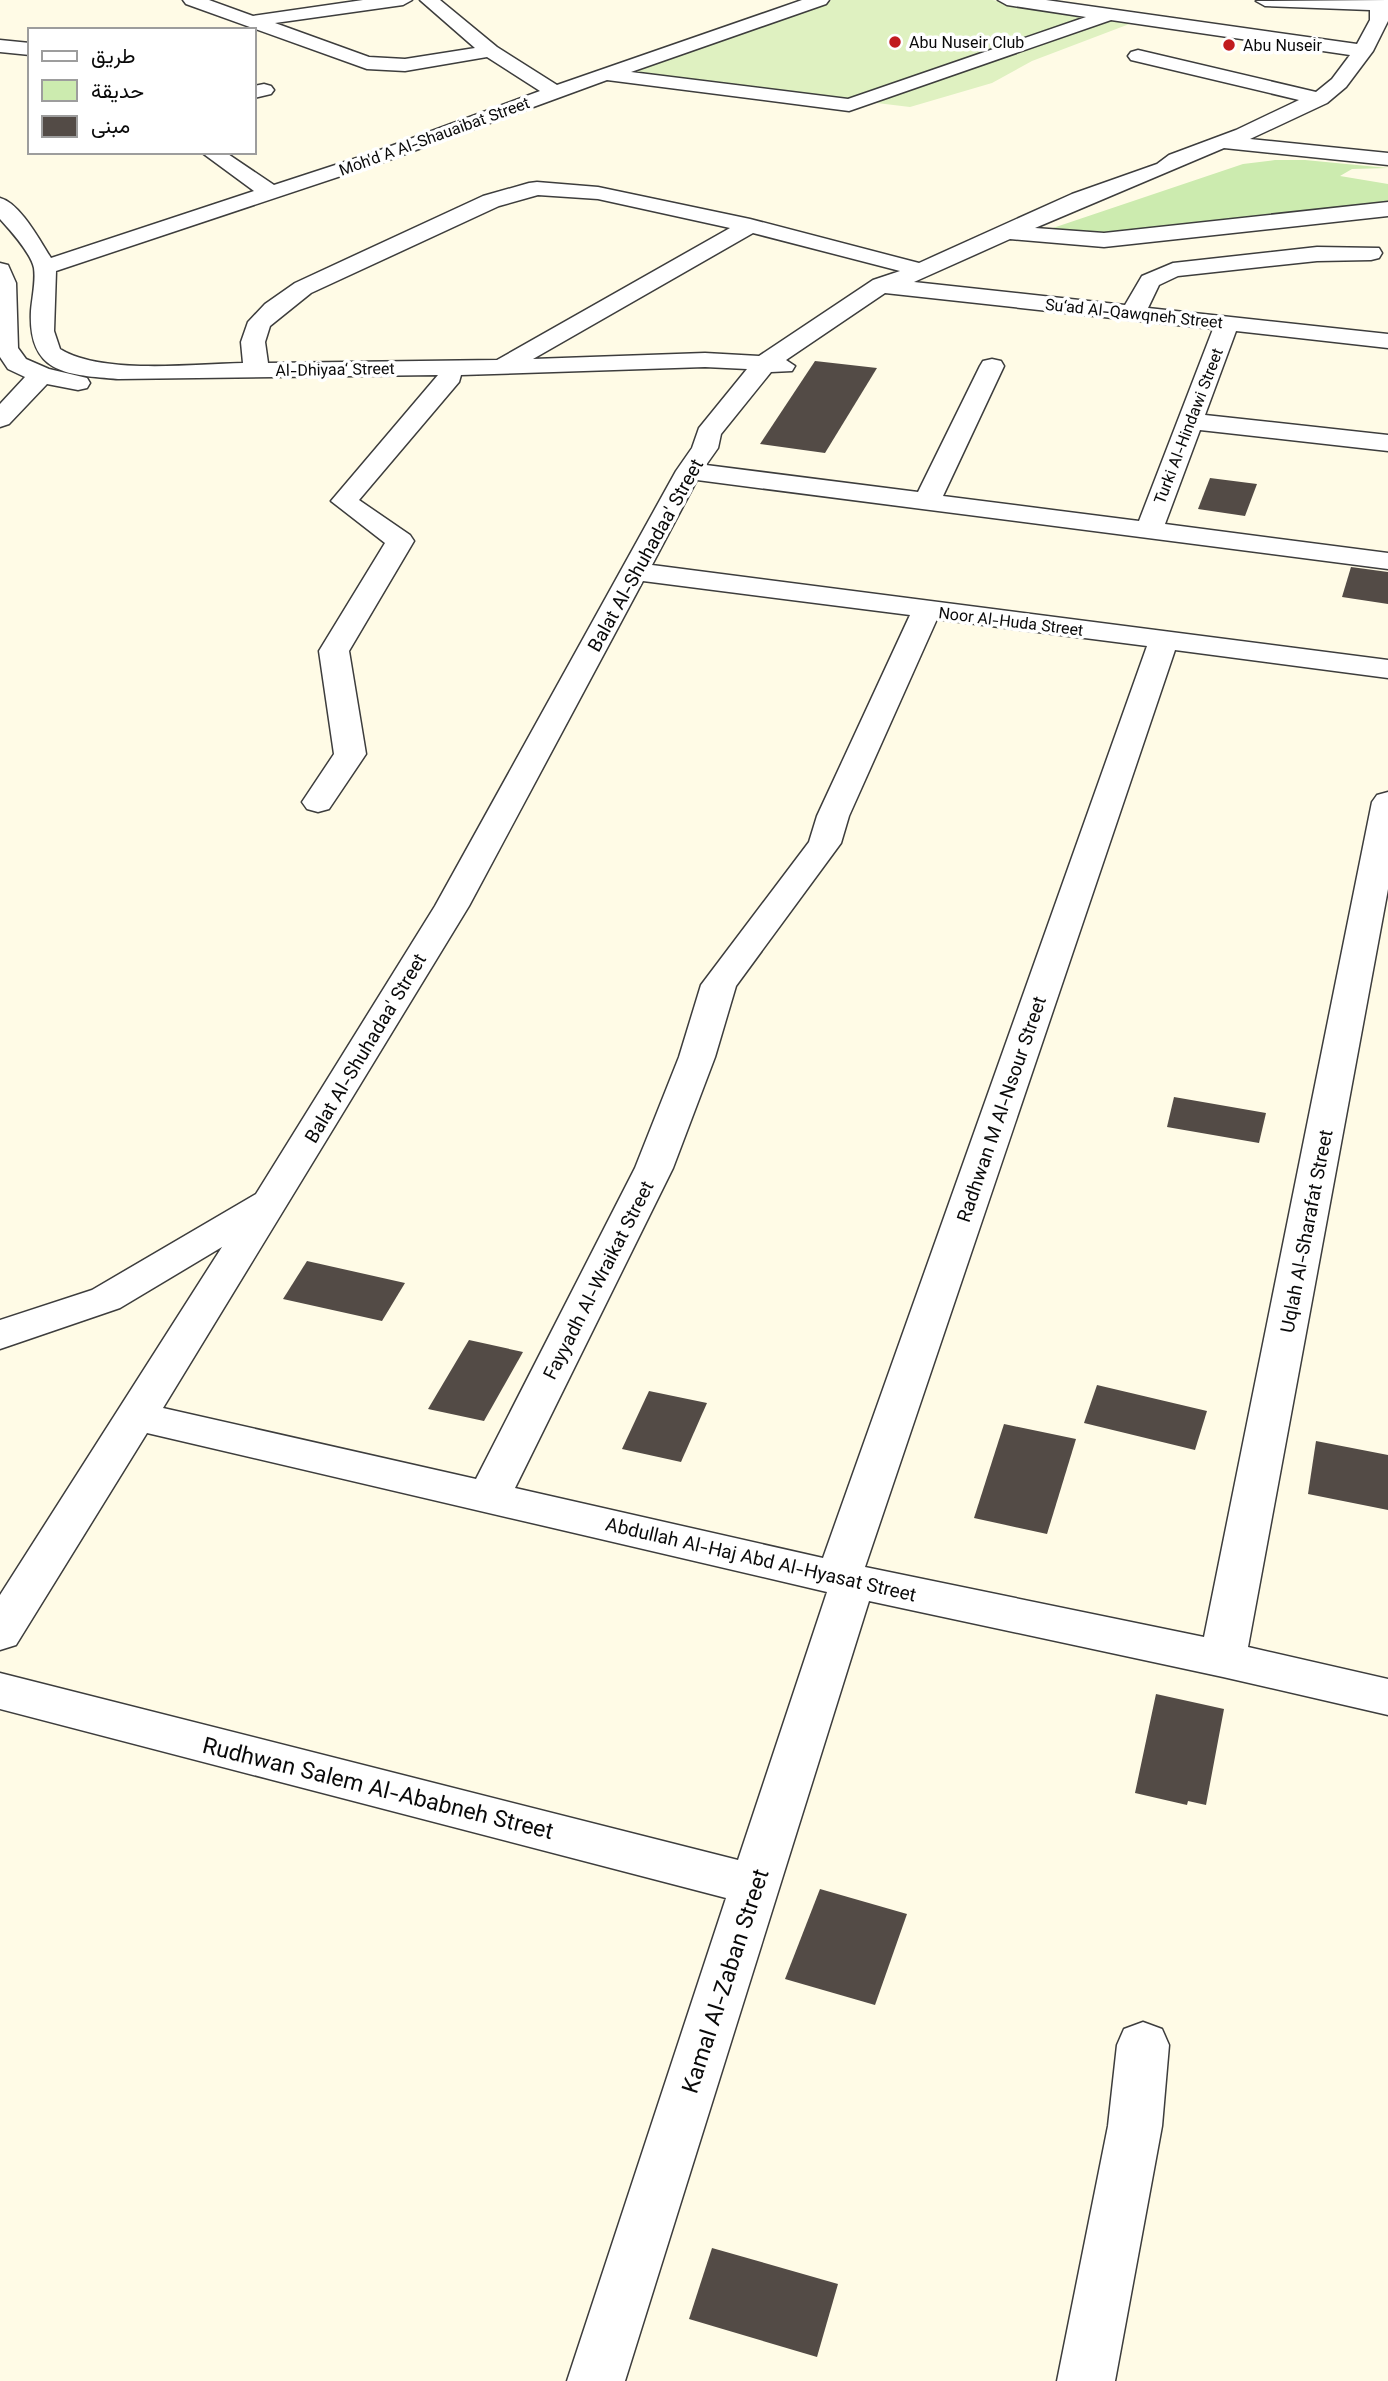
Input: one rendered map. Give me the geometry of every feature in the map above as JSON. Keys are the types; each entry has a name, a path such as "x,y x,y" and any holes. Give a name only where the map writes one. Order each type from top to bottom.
{"street":[{"path":"192,0 367,64 405,65 490,51"},
{"path":"254,21 403,0"},
{"path":"429,0 490,51 555,92"},
{"name":"Moh'd A Al-Shauaibat Street","path":"45,267 379,157 555,92 820,0"},
{"path":"1007,0 1363,51"},
{"path":"1265,1 1382,11"},
{"name":"Balat Al-Shuhadaa' Street","path":"1164,168 1176,159 1221,142 1273,137 1301,118 1339,83 1363,51 1382,11"},
{"path":"604,75 849,105 1109,15"},
{"path":"0,46 28,49"},
{"path":"1138,56 1317,101"},
{"name":"Balat Al-Shuhadaa' Street","path":"0,1633 452,906 697,460 729,436 771,370 850,323 890,285 1006,232 1164,168 1195,164 1247,140 1282,114 1317,101"},
{"path":"1273,137 1388,150"},
{"path":"1247,140 1388,159"},
{"path":"214,154 270,192"},
{"path":"257,370 252,337 261,322 278,305 303,288 491,201 527,189 559,188 598,193 750,226 921,270"},
{"path":"0,205 24,234 45,267"},
{"path":"1006,232 1104,240 1388,209"},
{"path":"499,367 750,226"},
{"path":"1133,313 1150,281 1173,270 1317,254 1371,253"},
{"name":"Al-Dhiyaa‘ Street","path":"45,267 42,331 44,343 49,353 65,363 86,369 118,372 499,367 631,361 771,370"},
{"name":"Al-Dhiyaa‘ Street","path":"0,270 4,284 6,348 17,364 41,375 92,385 771,370"},
{"name":"Su‘ad Al-Qawqneh Street","path":"890,285 1388,341"},
{"name":"Turki Al-Hindawi Street","path":"1149,530 1227,323"},
{"path":"927,502 992,366"},
{"path":"0,419 41,375"},
{"path":"318,802 350,754 334,650 400,541 344,501 450,377"},
{"path":"1190,421 1388,443"},
{"path":"697,460 927,502 1388,561"},
{"name":"Noor Al-Huda Street","path":"634,571 1388,669"},
{"name":"Fayyadh Al-Wraikat Street","path":"488,1499 654,1168 697,1057 719,985 825,843 833,816 927,610"},
{"name":"Radhwan M Al-Nsour Street","path":"846,1579 1164,640"},
{"name":"Uqlah Al-Sharafat Street","path":"1223,1659 1386,821"},
{"path":"0,1335 106,1299 271,1201"},
{"name":"Abdullah Al-Haj Abd Al-Hyasat Street","path":"135,1416 488,1499 1388,1697"},
{"name":"Kamal Al-Zaban Street","path":"596,2381 757,1885 846,1579"},
{"name":"Rudhwan Salem Al-Ababneh Street","path":"0,1691 757,1885"},
{"path":"1086,2381 1135,2126 1143,2045"}],"green space":[{"name":"Abu Nuseir Club","path":"832,0 992,0 1132,23 1032,61 992,83 910,107 620,72"},
{"path":"1305,160 1388,168 1352,169 1340,176 1388,184 1388,205 1101,239 1041,232 1243,164"}],"building":[{"path":"815,361 877,368 825,453 760,444"},
{"path":"1210,478 1257,484 1245,516 1198,509"},
{"path":"1351,567 1388,572 1388,604 1342,597"},
{"path":"1174,1097 1266,1113 1259,1143 1167,1127"},
{"path":"307,1261 405,1283 382,1321 283,1299"},
{"path":"469,1340 523,1352 484,1421 428,1409"},
{"path":"1097,1385 1207,1411 1195,1450 1084,1423"},
{"path":"649,1391 707,1403 681,1462 622,1449"},
{"path":"1004,1424 1076,1439 1047,1534 974,1518"},
{"path":"1316,1441 1388,1455 1388,1510 1308,1494"},
{"path":"1156,1694 1224,1709 1206,1805 1188,1801 1187,1805 1135,1793"},
{"path":"820,1889 907,1914 875,2005 785,1979"},
{"path":"712,2248 838,2284 817,2357 689,2319"}],"place":[{"name":"Abu Nuseir Club","path":"895,42"},
{"name":"Abu Nuseir","path":"1229,45"}]}
